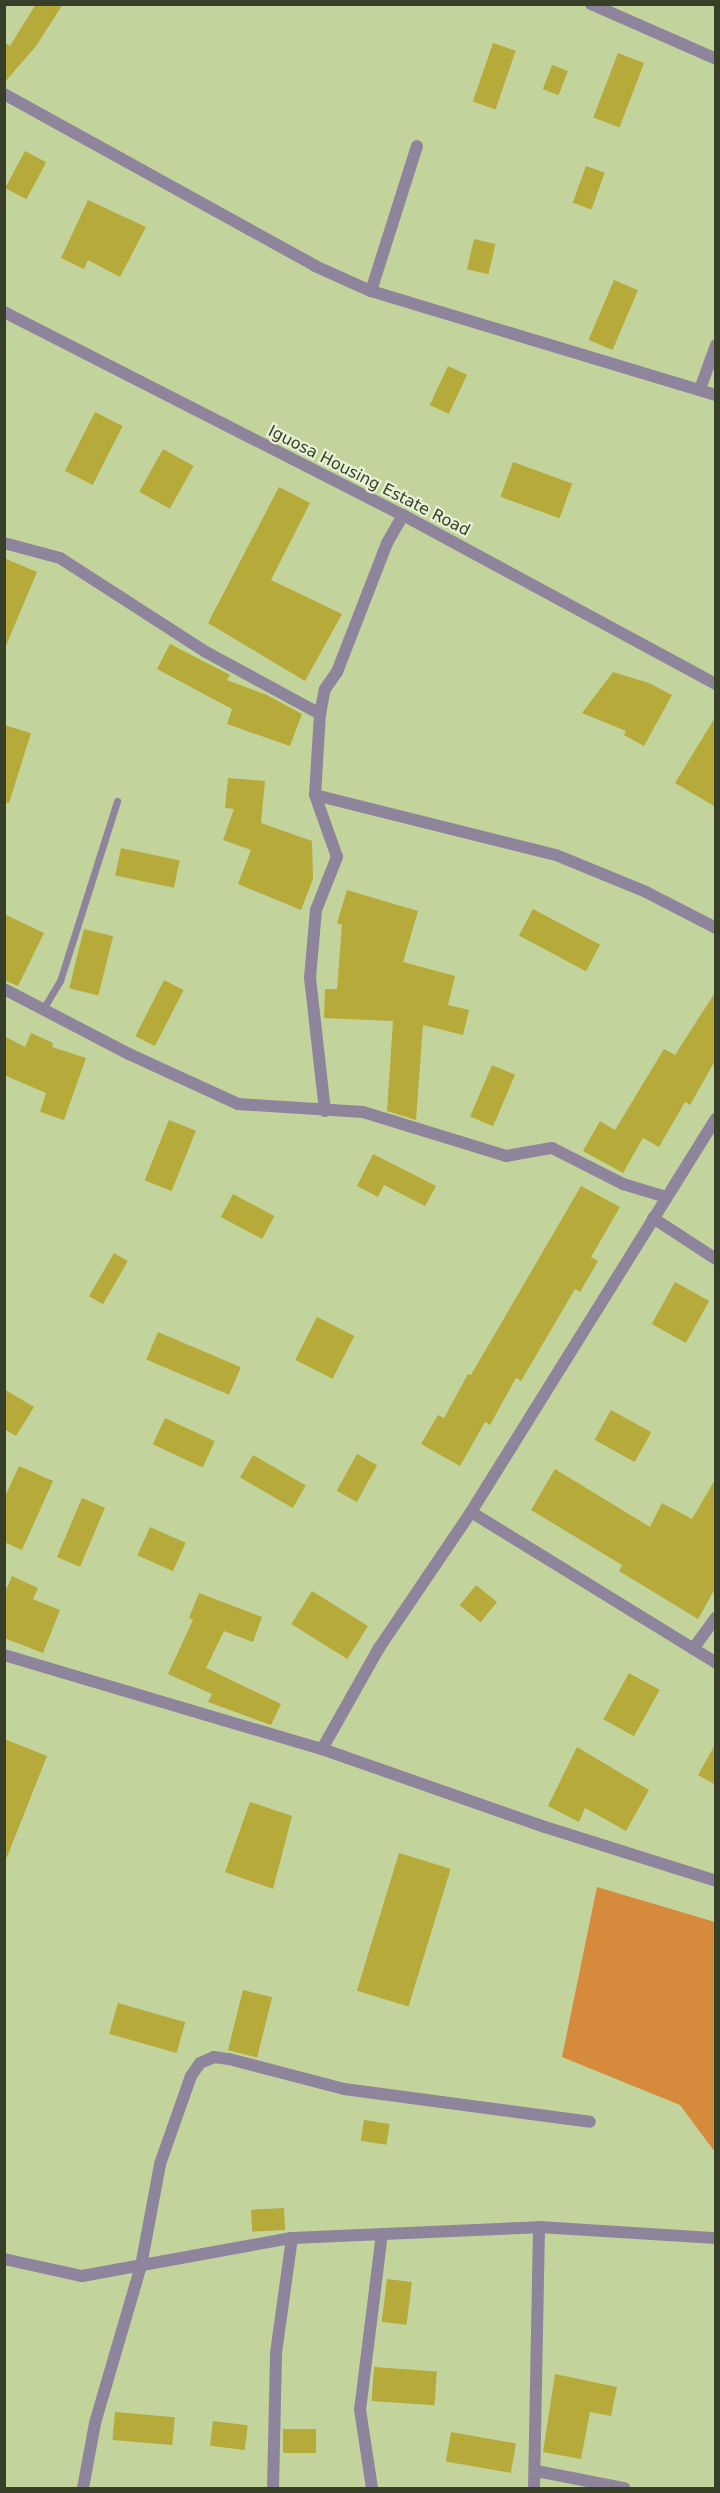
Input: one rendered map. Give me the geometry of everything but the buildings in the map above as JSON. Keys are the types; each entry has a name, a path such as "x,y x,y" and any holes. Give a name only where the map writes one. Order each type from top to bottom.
{"street":[{"path":"591,4 716,58"},
{"path":"4,94 315,266 370,291 716,395"},
{"path":"370,291 417,146"},
{"name":"Iguosa Housing Estate Road","path":"4,312 403,515 716,684"},
{"path":"700,389 716,345"},
{"path":"325,1111 310,978 316,910 337,857 315,795 320,714 325,690 337,672 387,543 403,515"},
{"path":"4,543 60,558 206,651 320,714"},
{"path":"315,795 556,855 646,892 716,928"},
{"path":"4,988 238,1104 363,1112 491,1154 506,1156 552,1148 624,1184 666,1197"},
{"path":"322,1749 379,1648 471,1512 716,1119"},
{"path":"653,1218 716,1259"},
{"path":"471,1512 716,1663"},
{"path":"693,1649 716,1617"},
{"path":"4,1655 322,1749 545,1827 716,1881"},
{"path":"83,2488 95,2423 141,2266 160,2164 191,2076 200,2064 214,2057 344,2089 590,2122"},
{"path":"4,2259 82,2276 292,2238 538,2227 716,2238"},
{"path":"534,2488 538,2227"},
{"path":"372,2488 360,2410 382,2234"},
{"path":"273,2488 276,2352 292,2238"},
{"path":"536,2471 624,2488"}],"lane":[{"path":"43,1009 60,981 117,801"}],"shaded area":[{"path":"597,1887 715,1922 715,2152 680,2105 562,2057"}]}
